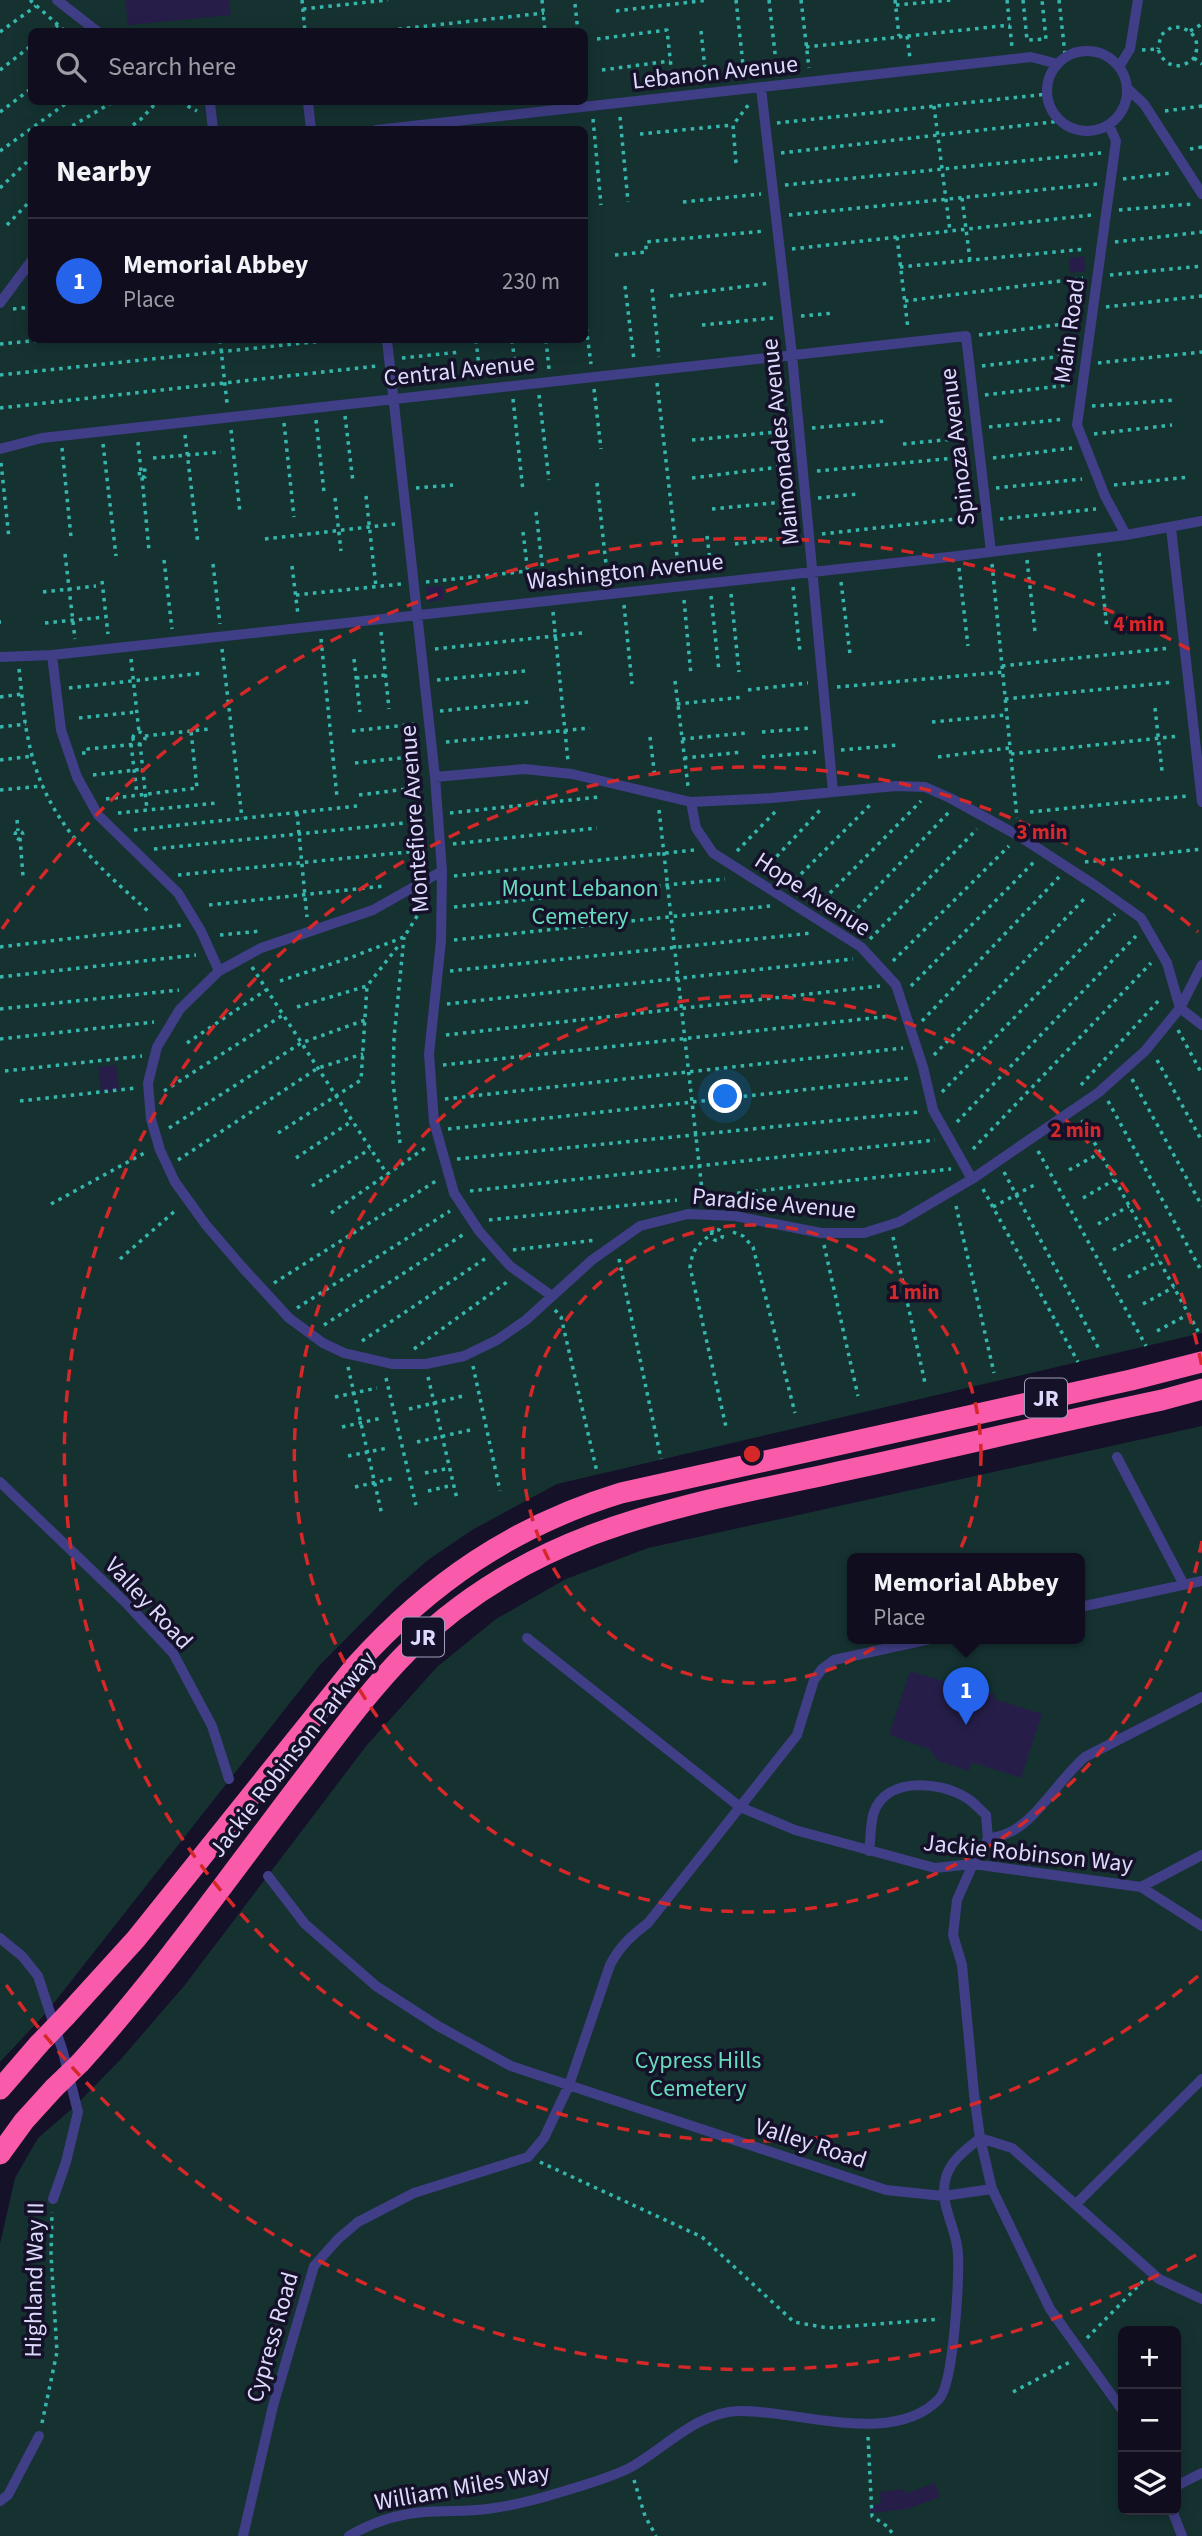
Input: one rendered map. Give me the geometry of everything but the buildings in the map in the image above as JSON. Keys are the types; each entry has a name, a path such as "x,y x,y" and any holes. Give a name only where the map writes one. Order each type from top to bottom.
{"highway":[{"name":"Jackie Robinson Parkway","path":"0,2089 136,1939 376,1643 442,1583 520,1533 577,1508 631,1491 1202,1362"},
{"name":"Jackie Robinson Parkway","path":"0,2154 24,2120 54,2088 71,2058 135,2001 391,1668 436,1626 494,1582 567,1543 624,1522 1202,1389"},
{"path":"1125,1408 1202,1400"}],"lane":[{"path":"57,0 93,28"},
{"path":"1119,67 1130,49 1138,0"},
{"path":"1127,88 1123,109 1109,125 1084,131 1061,121 1053,111 1048,93 1051,74 1062,61 1082,52 1096,52 1109,58 1119,67 1127,88 1149,112 1202,194"},
{"name":"Lebanon Avenue","path":"412,126 1031,57 1062,61"},
{"name":"Maimonades Avenue","path":"761,88 804,468 835,791"},
{"path":"210,105 213,126"},
{"path":"308,105 311,126"},
{"name":"Main Road","path":"1109,125 1116,141 1106,182 1077,425 1101,486 1126,535"},
{"path":"0,303 28,265"},
{"name":"Central Avenue","path":"0,452 42,438 966,337"},
{"name":"Spinoza Avenue","path":"966,337 991,552"},
{"name":"Montefiore Avenue","path":"387,343 441,847 441,941 430,1067 437,1135 454,1193 461,1204 497,1251 549,1298"},
{"name":"Washington Avenue","path":"0,657 130,647 791,575 1126,535 1202,521"},
{"path":"1171,528 1202,803"},
{"path":"52,655 61,730 77,777 98,815 178,893 204,937 219,971"},
{"path":"435,781 524,769 570,774 691,802 792,796 889,786 925,788 958,802 1019,836 1141,918 1167,963 1180,1008 1202,1025"},
{"name":"Hope Avenue","path":"691,802 696,828 710,848 726,862 862,948 896,985 924,1072 932,1107 963,1164 974,1177"},
{"name":"Paradise Avenue","path":"442,874 373,909 261,948 219,971 180,1009 157,1047 148,1087 157,1141 175,1182 206,1225 263,1290 310,1334 344,1353 388,1363 426,1364 470,1354 526,1320 592,1260 640,1226 688,1214 735,1216 821,1233 864,1233 899,1222 1032,1140 1101,1090 1150,1046 1172,1019 1202,965"},
{"path":"1116,1457 1184,1585"},
{"name":"Valley Road","path":"0,1482 127,1604 173,1653 212,1726 229,1779"},
{"path":"1085,1606 1202,1581"},
{"name":"Jackie Robinson Way","path":"527,1638 740,1807 795,1830 935,1868 973,1864 1141,1887 1202,1926"},
{"path":"528,2157 544,2138 569,2085 610,1965 618,1950 630,1936 648,1923 797,1735 814,1680 822,1669 834,1660 907,1644"},
{"path":"988,1839 1011,1832 1033,1815 1068,1771 1085,1757 1202,1698"},
{"path":"869,1850 874,1812 887,1794 910,1785 937,1786 966,1797 986,1815 988,1839 957,1900 953,1935 962,1965 980,2138 992,2189 1050,2309 1118,2404"},
{"path":"1141,1887 1202,1855"},
{"name":"Valley Road","path":"268,1876 305,1924 376,1986 438,2026 511,2066 886,2190 943,2196 992,2189"},
{"name":"Highland Way II","path":"0,1938 22,1956 38,1976 71,2058 78,2112 66,2162 53,2199"},
{"path":"1076,2204 1202,2079"},
{"path":"943,2196 947,2174 952,2165 980,2138"},
{"path":"980,2138 1012,2148 1159,2279 1202,2299"},
{"name":"Cypress Road","path":"243,2536 273,2406 314,2266 338,2239 358,2222 414,2193 528,2157"},
{"name":"William Miles Way","path":"349,2536 370,2524 421,2512 486,2510 527,2502 630,2468 715,2414 740,2411 867,2424 918,2414 940,2398 952,2366 958,2252 943,2196"},
{"path":"0,2501 8,2495 39,2436"},
{"path":"1181,2484 1202,2473"},
{"path":"1174,2515 1182,2536"}],"path":[{"path":"30,0 62,28"},
{"path":"302,0 305,28"},
{"path":"303,9 388,0"},
{"path":"542,0 545,28"},
{"path":"617,12 708,0"},
{"path":"736,0 746,90"},
{"path":"769,0 779,86"},
{"path":"801,0 810,82"},
{"path":"900,37 896,3 951,0"},
{"path":"1007,0 1014,59"},
{"path":"1023,0 1027,40 1046,38 1042,0"},
{"path":"1059,0 1062,61"},
{"path":"575,5 578,28"},
{"path":"0,32 36,6"},
{"path":"409,28 544,13"},
{"path":"54,28 58,24"},
{"path":"1190,31 1202,24"},
{"path":"806,47 1010,25"},
{"path":"1177,26 1190,31 1197,43 1194,58 1183,65 1170,65 1161,57 1158,49 1158,41 1166,30 1177,26"},
{"path":"597,39 667,30 675,97"},
{"path":"701,31 708,94"},
{"path":"907,36 912,71"},
{"path":"0,70 28,48"},
{"path":"1130,49 1158,49"},
{"path":"1194,58 1202,64"},
{"path":"602,70 670,61"},
{"path":"736,163 733,125 761,88"},
{"path":"0,112 28,91"},
{"path":"765,124 1048,93"},
{"path":"618,103 628,202"},
{"path":"35,126 64,105"},
{"path":"72,126 108,105"},
{"path":"132,126 154,105"},
{"path":"186,105 190,107"},
{"path":"592,106 600,205"},
{"path":"934,106 950,231"},
{"path":"1149,112 1202,106"},
{"path":"768,155 1061,121"},
{"path":"640,134 733,125"},
{"path":"0,151 28,131"},
{"path":"683,202 942,169 1105,152"},
{"path":"0,188 28,161"},
{"path":"776,217 1187,171"},
{"path":"962,198 970,260"},
{"path":"7,226 28,203"},
{"path":"780,250 1102,212 1202,204"},
{"path":"615,255 646,252 646,242 777,230"},
{"path":"900,267 1202,232"},
{"path":"897,237 909,343"},
{"path":"905,300 1202,266"},
{"path":"670,296 783,281"},
{"path":"625,286 635,372"},
{"path":"652,289 658,370 691,674"},
{"path":"1093,308 1202,296"},
{"path":"702,325 834,313"},
{"path":"966,337 1084,321"},
{"path":"588,340 600,449"},
{"path":"0,344 28,341"},
{"path":"220,343 240,513"},
{"path":"0,375 302,343"},
{"path":"476,343 481,389"},
{"path":"512,343 523,491"},
{"path":"546,343 551,381"},
{"path":"0,408 225,383 460,352"},
{"path":"970,368 1202,352"},
{"path":"538,383 549,480"},
{"path":"973,396 1076,384"},
{"path":"1080,407 1175,400"},
{"path":"344,404 353,482"},
{"path":"315,407 324,492"},
{"path":"282,411 294,517"},
{"path":"903,444 1071,419"},
{"path":"184,423 198,544"},
{"path":"1081,435 1172,425"},
{"path":"137,428 139,471 140,478 142,477 149,550"},
{"path":"102,432 116,556"},
{"path":"62,436 71,537"},
{"path":"691,478 804,468 980,458 1072,448"},
{"path":"0,452 9,538"},
{"path":"153,458 221,452"},
{"path":"1101,486 1189,477"},
{"path":"983,489 1087,479"},
{"path":"597,483 609,594"},
{"path":"403,489 453,485"},
{"path":"712,509 858,494"},
{"path":"366,496 376,587"},
{"path":"335,498 341,551"},
{"path":"735,544 1100,508"},
{"path":"536,512 555,636 570,774"},
{"path":"265,539 407,523"},
{"path":"523,532 531,603"},
{"path":"708,536 719,671"},
{"path":"1098,538 1107,629"},
{"path":"1026,547 1035,632"},
{"path":"883,971 1019,836 991,552"},
{"path":"65,554 76,652"},
{"path":"958,556 968,646"},
{"path":"164,560 173,642"},
{"path":"213,564 242,818"},
{"path":"292,566 299,628"},
{"path":"839,569 850,654"},
{"path":"791,575 800,652"},
{"path":"102,581 110,648"},
{"path":"730,581 739,672"},
{"path":"43,592 96,586"},
{"path":"622,593 632,684"},
{"path":"45,623 106,617"},
{"path":"380,619 389,709"},
{"path":"319,626 337,797"},
{"path":"420,650 582,633"},
{"path":"130,647 139,732"},
{"path":"1002,666 1185,647"},
{"path":"17,656 33,756 54,810 96,865 149,912"},
{"path":"354,659 360,712"},
{"path":"424,681 526,671"},
{"path":"748,690 1003,672"},
{"path":"56,690 203,673"},
{"path":"356,678 386,675"},
{"path":"675,681 691,802"},
{"path":"1005,699 1188,681"},
{"path":"0,697 22,694"},
{"path":"677,704 744,697"},
{"path":"352,732 529,702"},
{"path":"1154,708 1162,771"},
{"path":"79,718 137,712"},
{"path":"932,722 1007,715"},
{"path":"0,727 26,724"},
{"path":"762,732 828,726"},
{"path":"355,763 432,749 590,728"},
{"path":"145,736 209,729"},
{"path":"69,754 88,753 88,749 132,744 140,743 145,743 144,731 133,732 132,744 137,795"},
{"path":"90,800 197,788 191,731"},
{"path":"682,739 747,733"},
{"path":"1011,754 1195,734"},
{"path":"650,737 703,1197 710,1215 713,1239 718,1241 723,1237 722,1232 710,1215"},
{"path":"140,743 147,810"},
{"path":"938,757 1010,748"},
{"path":"684,758 743,752"},
{"path":"0,760 33,756"},
{"path":"77,777 143,769"},
{"path":"359,795 435,781"},
{"path":"0,790 43,786"},
{"path":"779,896 889,786"},
{"path":"809,914 931,790"},
{"path":"442,908 751,878 835,791"},
{"path":"1030,812 1201,795"},
{"path":"134,851 299,834 603,796"},
{"path":"726,862 792,796"},
{"path":"438,972 836,931 958,802"},
{"path":"98,815 217,803"},
{"path":"115,832 357,806"},
{"path":"297,812 309,933"},
{"path":"862,948 987,819"},
{"path":"17,820 18,831 23,834 20,838 23,876"},
{"path":"161,877 597,828"},
{"path":"442,874 710,848"},
{"path":"911,1032 1065,866 1202,849"},
{"path":"900,997 1043,852"},
{"path":"209,905 422,882"},
{"path":"331,1213 437,1135 924,1072 1096,886"},
{"path":"441,941 792,904"},
{"path":"444,1160 696,1136 932,1107 1123,905"},
{"path":"400,1143 393,1082 401,946 423,906"},
{"path":"0,947 196,923"},
{"path":"454,1193 947,1136 1145,926"},
{"path":"204,937 263,931"},
{"path":"280,981 404,937"},
{"path":"396,940 401,946"},
{"path":"297,1007 368,986 401,946"},
{"path":"310,1334 475,1224 963,1164 1161,953"},
{"path":"0,977 211,954"},
{"path":"245,957 387,1174"},
{"path":"435,1005 871,957"},
{"path":"431,1036 896,985"},
{"path":"1080,1087 1173,985"},
{"path":"278,1133 361,1080 368,986"},
{"path":"0,1009 202,988"},
{"path":"187,1043 266,990"},
{"path":"149,1101 283,1015"},
{"path":"430,1067 905,1015"},
{"path":"1172,1019 1202,1074"},
{"path":"0,1039 174,1020"},
{"path":"51,1204 157,1141 301,1043 365,1020"},
{"path":"432,1100 915,1046"},
{"path":"1150,1046 1202,1141"},
{"path":"168,1167 318,1068 363,1054"},
{"path":"5,1071 155,1055"},
{"path":"1126,1068 1202,1206"},
{"path":"20,1101 148,1087"},
{"path":"1101,1090 1202,1272"},
{"path":"1076,1109 1199,1333"},
{"path":"296,1158 352,1121"},
{"path":"1032,1140 1146,1346"},
{"path":"312,1186 370,1149"},
{"path":"1069,1170 1100,1153"},
{"path":"998,1161 1099,1349"},
{"path":"263,1290 448,1173"},
{"path":"974,1177 1078,1362"},
{"path":"1083,1198 1115,1180"},
{"path":"993,1207 1038,1183"},
{"path":"952,1190 994,1373"},
{"path":"120,1259 188,1200"},
{"path":"286,1314 461,1204"},
{"path":"1098,1224 1129,1206"},
{"path":"890,1224 925,1383"},
{"path":"726,1427 690,1267 692,1252 700,1241 718,1229 743,1236 753,1247 795,1413"},
{"path":"821,1233 858,1396"},
{"path":"1113,1250 1144,1233"},
{"path":"382,1515 344,1353 497,1251 625,1236"},
{"path":"615,1243 661,1459"},
{"path":"1128,1278 1159,1261"},
{"path":"416,1505 388,1363 519,1273"},
{"path":"1143,1304 1174,1287"},
{"path":"549,1298 561,1317 597,1472"},
{"path":"1157,1331 1189,1314"},
{"path":"470,1354 500,1490"},
{"path":"426,1364 457,1499"},
{"path":"334,1397 377,1388"},
{"path":"409,1409 463,1396"},
{"path":"342,1427 382,1418"},
{"path":"416,1442 470,1430"},
{"path":"348,1456 388,1448"},
{"path":"425,1473 450,1468"},
{"path":"355,1487 395,1478"},
{"path":"428,1491 454,1485"},
{"path":"528,2157 702,2237 794,2322 828,2328 954,2318"},
{"name":"Highland Way II","path":"39,2436 57,2352 51,2255 53,2199"},
{"path":"1013,2392 1081,2351 1152,2272"},
{"path":"867,2424 872,2516 888,2527 894,2536"},
{"path":"630,2468 645,2516 656,2536"}],"green space":[{"name":"Mount Lebanon Cemetery","path":"0,0 1202,0 1202,1333 557,1484 472,1530 428,1560 396,1588 319,1666 46,2013 0,2062"},
{"name":"Cypress Hills Cemetery","path":"1202,1426 1202,2536 0,2536 0,2244 15,2178 38,2138 74,2107 121,2059 184,1986 367,1745 437,1667 496,1619 566,1579 648,1548"}],"place":[{"name":"Memorial Abbey","path":"966,1725"}]}
